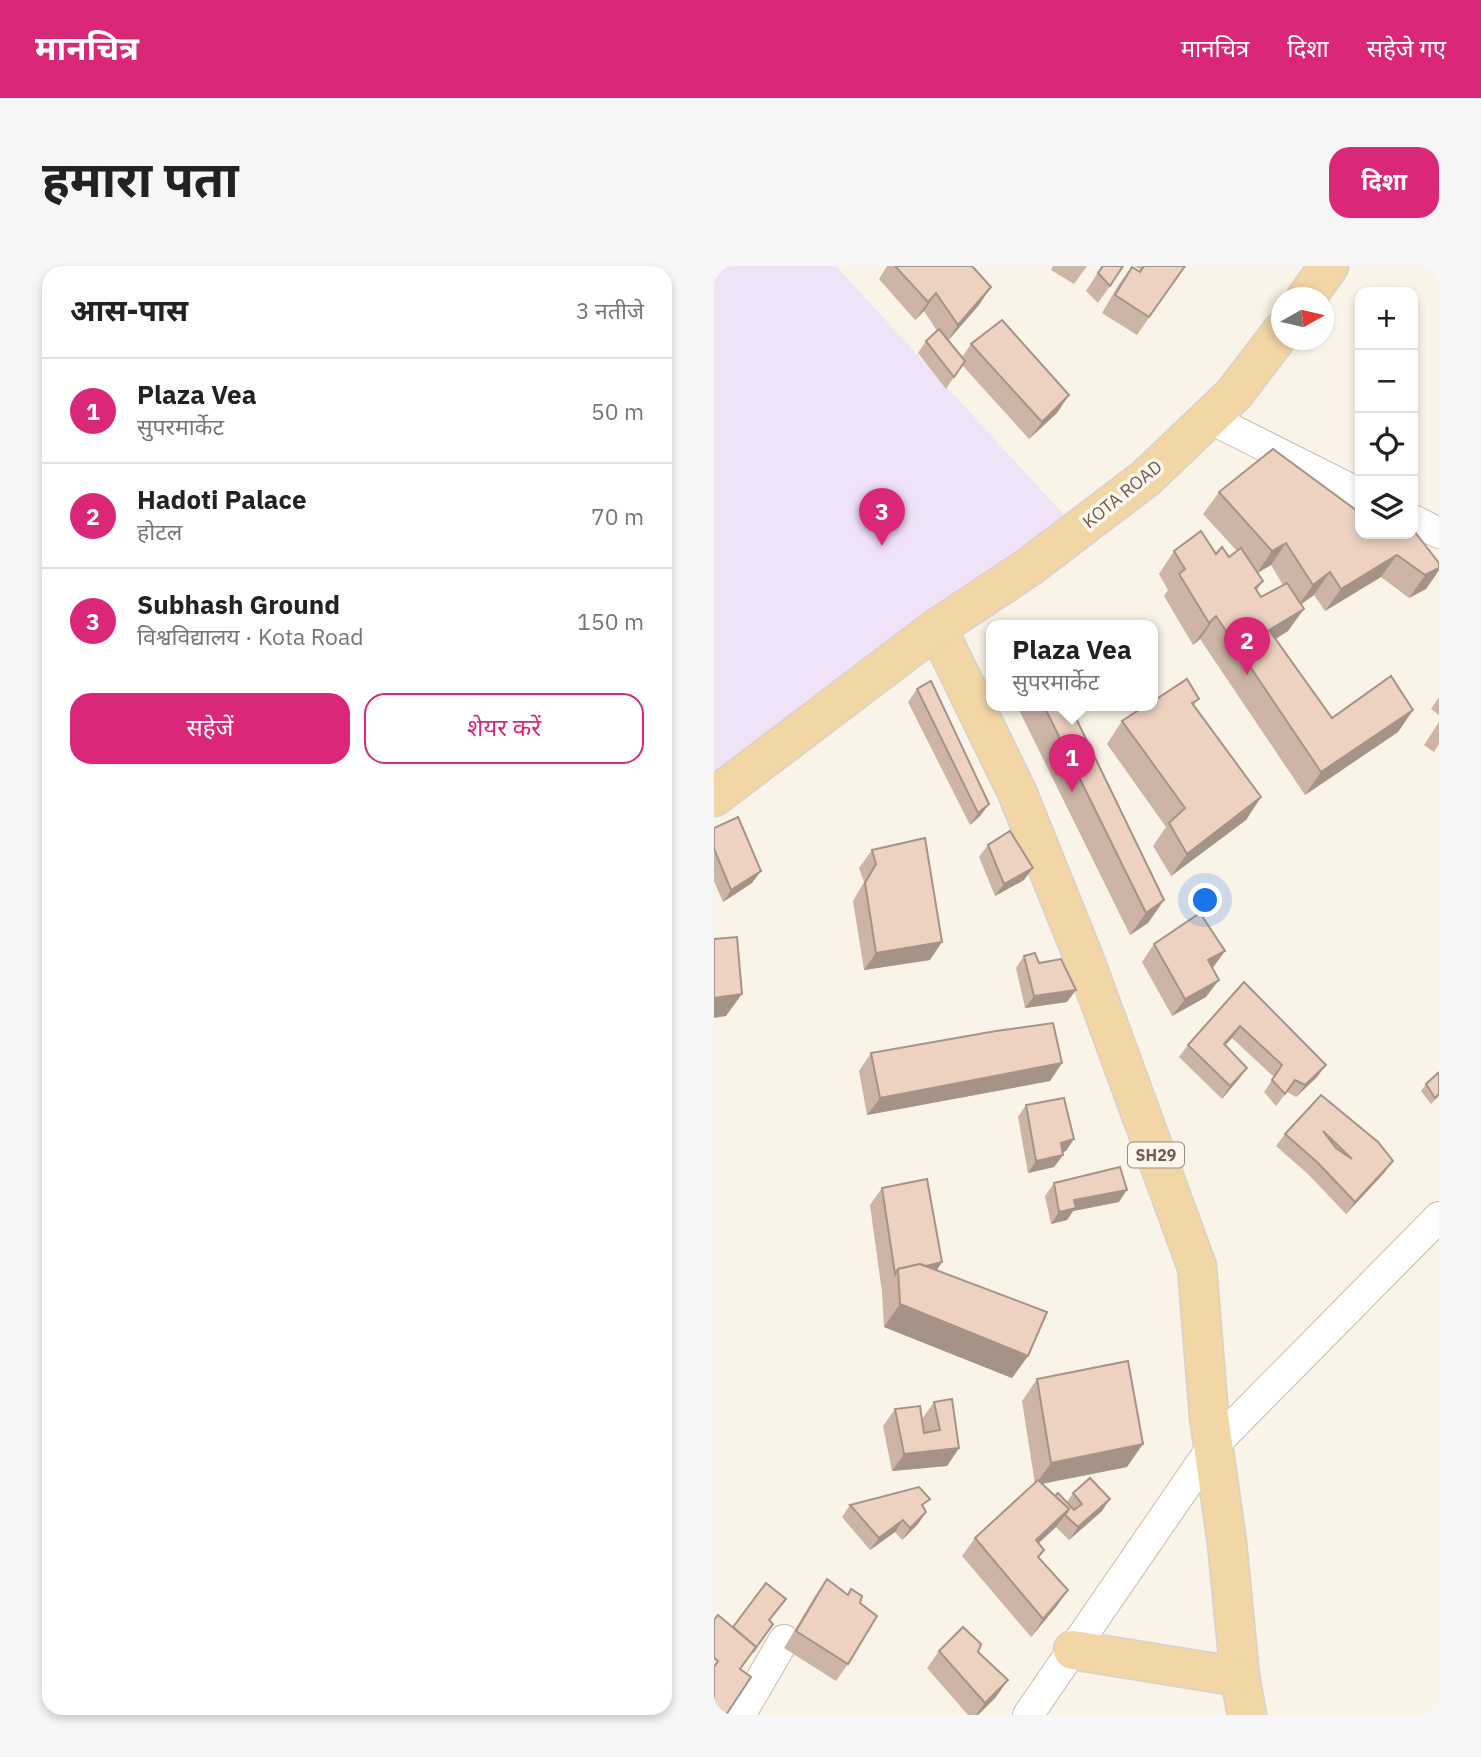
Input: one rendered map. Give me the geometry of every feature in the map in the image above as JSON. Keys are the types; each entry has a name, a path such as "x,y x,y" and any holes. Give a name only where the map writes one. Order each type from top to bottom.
{"main road":[{"path":"1314,287 1329,266"},
{"name":"KOTA ROAD","path":"714,797 937,628 1029,567 1146,478 1234,394 1271,345"},
{"name":"SH29","path":"937,628 1017,792 1085,961 1197,1267 1213,1446 1227,1542 1240,1677 1247,1715"},
{"path":"1073,1650 1240,1677"}],"street":[{"path":"1209,418 1355,492"},
{"path":"1418,522 1439,533"},
{"path":"1028,1715 1213,1446 1439,1217"},
{"path":"740,1715 784,1640"}],"shaded area":[{"path":"714,266 836,266 1075,527 714,797"}],"building":[{"path":"895,266 972,266 991,287 958,325 936,293 928,302"},
{"path":"1103,266 1123,266 1110,286 1098,273"},
{"path":"1144,266 1185,266 1149,317 1115,295 1132,267 1140,272"},
{"path":"1002,320 1069,395 1042,422 971,344"},
{"path":"939,329 965,361 954,377 926,341"},
{"path":"1273,449 1355,509 1355,539 1418,539 1418,536 1439,563 1439,568 1425,575 1397,555 1341,589 1330,572 1313,585 1286,543 1272,551 1219,492"},
{"path":"1201,531 1216,554 1222,547 1229,557 1241,548 1263,581 1255,588 1261,597 1287,583 1304,609 1269,630 1332,718 1391,676 1413,710 1321,772 1216,616 1209,623 1179,574 1185,569 1174,551"},
{"path":"1187,679 1199,699 1192,703 1261,797 1187,854 1169,823 1185,808 1122,721 1137,711 1158,711 1158,698"},
{"path":"931,681 989,804 978,813 917,689"},
{"path":"1046,711 1072,711 1164,900 1146,913"},
{"path":"738,817 761,871 731,890 714,849 714,828"},
{"path":"1010,831 1033,868 1004,884 988,845"},
{"path":"925,838 942,942 876,953 865,883 876,864 872,850"},
{"path":"1200,913 1225,951 1208,960 1219,980 1185,999 1154,944"},
{"path":"737,937 742,994 714,998 714,939"},
{"path":"1035,953 1039,963 1061,959 1076,990 1034,996 1024,956"},
{"path":"1244,982 1326,1065 1305,1085 1295,1080 1285,1094 1272,1080 1282,1065 1240,1026 1224,1044 1247,1068 1230,1086 1188,1045"},
{"path":"1053,1023 1062,1063 880,1098 871,1053"},
{"path":"1438,1073 1439,1094 1435,1098 1426,1084"},
{"path":"1321,1095 1378,1142 1393,1161 1355,1202 1317,1162 1285,1134","holes":["1323,1131 1352,1159 1336,1148"]},
{"path":"1064,1098 1074,1139 1061,1143 1063,1155 1036,1161 1026,1105"},
{"path":"1120,1167 1127,1190 1074,1200 1076,1208 1059,1212 1054,1183"},
{"path":"927,1179 942,1262 898,1269 895,1274 882,1188"},
{"path":"920,1264 1047,1312 1028,1356 900,1304 898,1269"},
{"path":"1128,1361 1143,1444 1051,1463 1037,1379"},
{"path":"952,1399 959,1448 904,1454 895,1409 920,1406 924,1433 940,1430 934,1402"},
{"path":"1090,1478 1110,1499 1078,1527 1065,1515 1069,1509 1055,1496 1058,1493 1074,1510 1082,1504 1073,1493"},
{"path":"1038,1480 1069,1509 1036,1540 1044,1550 1038,1557 1068,1590 1043,1619 975,1538"},
{"path":"919,1487 930,1499 922,1505 926,1512 910,1528 903,1520 879,1538 850,1505"},
{"path":"827,1579 848,1595 851,1589 862,1596 860,1603 877,1616 848,1664 796,1631"},
{"path":"766,1583 786,1599 769,1620 773,1624 753,1652 756,1647 733,1627"},
{"path":"718,1615 756,1647 740,1669 751,1677 726,1715 714,1715 714,1667 718,1661 714,1658 714,1620"},
{"path":"963,1627 981,1644 978,1652 1008,1680 985,1703 939,1651"}],"place":[{"name":"Subhash Ground","path":"882,546"},
{"name":"Hadoti Palace","path":"1247,675"},
{"name":"Plaza Vea","path":"1072,792"}]}
